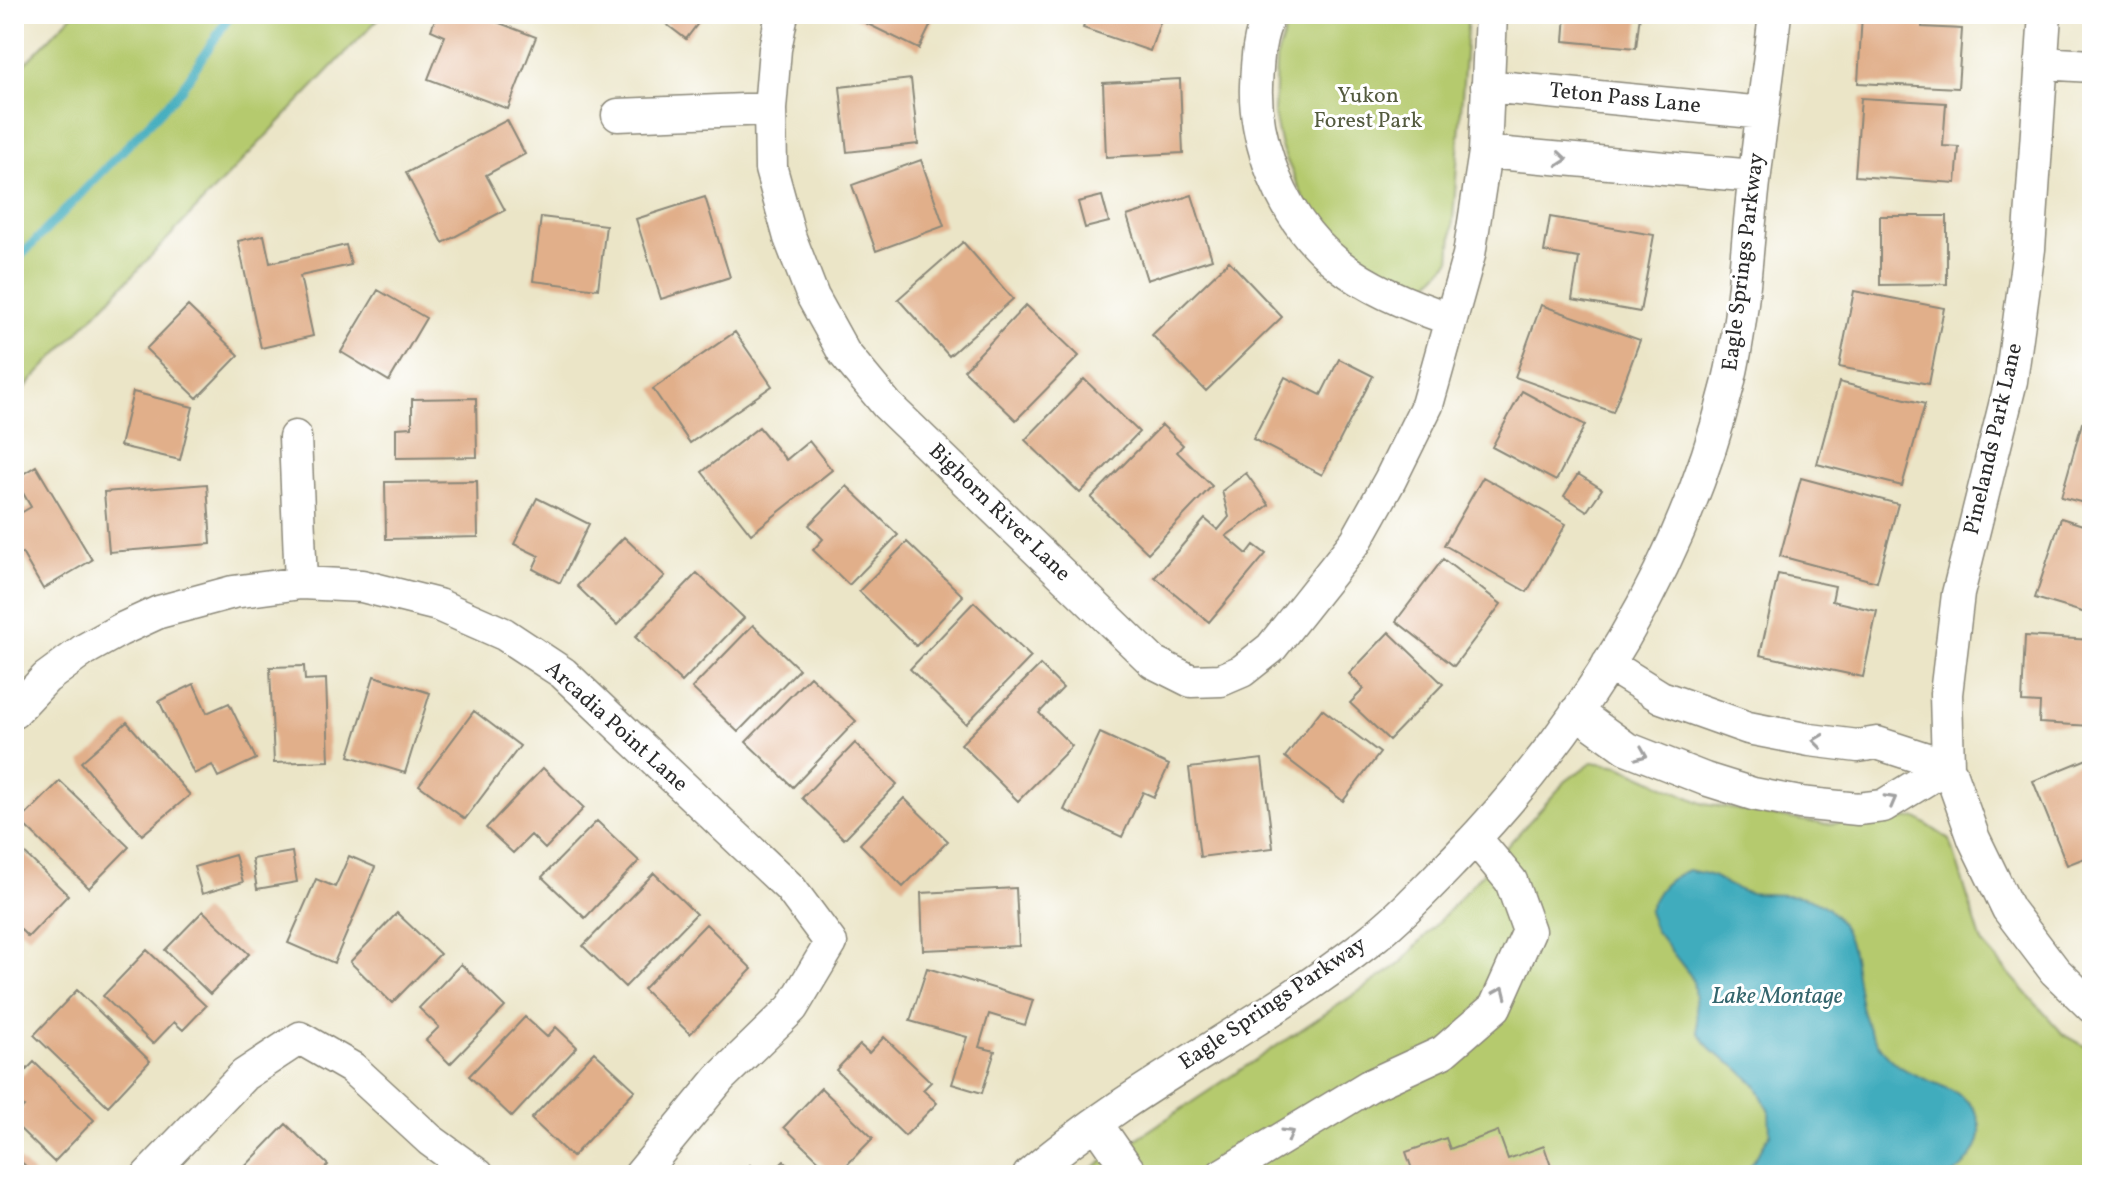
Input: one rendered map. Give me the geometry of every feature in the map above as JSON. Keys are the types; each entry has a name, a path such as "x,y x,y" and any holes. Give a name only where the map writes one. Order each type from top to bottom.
{"street":[{"name":"Bighorn River Lane","path":"782,14 775,49 770,109 771,169 790,238 813,297 844,353 887,405 1153,662 1191,681 1221,680 1242,671 1271,648 1356,541 1427,405 1451,319"},
{"path":"1270,14 1257,59 1255,111 1280,193 1298,224 1353,277 1413,307 1451,319 1469,255 1485,152 1491,14"},
{"name":"Eagle Springs Parkway","path":"1029,1175 1096,1123 1277,1006 1368,942 1431,884 1520,787 1608,664 1650,595 1670,554 1706,467 1729,381 1747,275 1754,176 1775,14"},
{"name":"Pinelands Park Lane","path":"2045,14 2029,249 2011,381 1958,594 1946,694 1948,766 1974,839 2008,909 2055,971 2092,1007"},
{"path":"2041,63 2092,66"},
{"name":"Teton Pass Lane","path":"1487,86 1763,113"},
{"path":"618,115 770,109"},
{"path":"1485,152 1754,176"},
{"path":"295,437 301,583"},
{"name":"Arcadia Point Lane","path":"14,712 46,678 84,650 159,612 218,596 301,583 362,586 438,605 504,634 563,673 790,888 831,943 792,1008 720,1078 640,1175"},
{"path":"1608,664 1661,697 1748,728 1858,746 1877,743 1948,766"},
{"path":"1576,712 1626,748 1705,779 1753,794 1800,803 1858,809 1883,806 1948,766"},
{"path":"1222,1175 1369,1086 1443,1052 1495,1007 1529,931 1511,881 1475,838"},
{"path":"148,1175 244,1075 300,1038 352,1068 430,1140 478,1175"},
{"path":"1096,1123 1132,1175"}],"green space":[{"path":"73,14 383,14 14,399 14,75"},
{"name":"Yukon Forest Park","path":"1291,14 1468,14 1450,261 1429,283 1402,285 1373,270 1334,241 1308,209 1281,147 1274,114 1276,59"},
{"path":"1592,762 1620,766 1704,804 1823,824 1917,818 1950,840 1982,943 2063,1034 2092,1050 2092,1175 1082,1175 1400,964 1566,781"}],"water":[{"name":"Lake Montage","path":"1688,870 1712,876 1745,892 1808,898 1827,908 1839,921 1852,951 1864,1018 1876,1042 1898,1065 1961,1096 1976,1113 1979,1140 1972,1156 1960,1169 1953,1175 1745,1175 1770,1134 1769,1111 1756,1085 1712,1051 1698,1032 1693,979 1655,930 1648,912 1663,886"}],"building":[{"path":"437,14 476,14 536,37 508,109 428,79 445,36 431,30"},
{"path":"653,14 705,14 686,39"},
{"path":"852,14 936,14 919,49"},
{"path":"1088,14 1163,14 1150,51 1083,28"},
{"path":"1566,14 1640,14 1636,48 1564,41"},
{"path":"1862,14 1923,14 1922,27 1962,29 1958,88 1858,83"},
{"path":"911,79 918,144 847,152 840,87"},
{"path":"1180,79 1183,153 1106,157 1103,83"},
{"path":"1861,98 1946,103 1943,146 1959,147 1956,183 1855,176"},
{"path":"507,120 525,154 486,175 505,210 443,243 406,173"},
{"path":"921,160 944,226 876,251 852,185"},
{"path":"1192,195 1212,259 1147,280 1127,216"},
{"path":"1102,196 1109,222 1085,228 1078,202"},
{"path":"705,197 730,277 661,299 636,219"},
{"path":"1880,216 1947,216 1947,284 1880,285"},
{"path":"541,217 606,225 598,289 533,281"},
{"path":"1550,217 1654,235 1640,312 1572,300 1579,258 1544,252"},
{"path":"264,235 270,263 346,245 351,265 300,276 313,336 261,348 238,241"},
{"path":"963,242 1013,299 949,356 898,299"},
{"path":"1229,261 1282,317 1206,391 1152,335"},
{"path":"378,290 426,318 389,381 341,352"},
{"path":"1854,291 1944,308 1929,384 1839,367"},
{"path":"1026,305 1079,356 1016,420 964,370"},
{"path":"1541,305 1640,340 1613,412 1515,377"},
{"path":"188,306 239,355 197,398 146,349"},
{"path":"735,332 772,386 690,443 653,389"},
{"path":"1339,359 1373,376 1322,475 1253,439 1285,377 1321,395"},
{"path":"1084,379 1139,432 1080,493 1025,440"},
{"path":"1839,382 1925,404 1902,486 1817,464"},
{"path":"2092,388 2092,415 2086,413"},
{"path":"1522,391 1585,425 1556,481 1492,447"},
{"path":"133,392 193,407 180,460 120,446"},
{"path":"476,398 477,457 396,458 396,428 412,427 412,399"},
{"path":"2082,423 2092,426 2092,505 2061,497"},
{"path":"1162,425 1183,445 1177,452 1212,486 1148,553 1091,498"},
{"path":"759,427 786,460 809,441 832,470 751,534 702,472"},
{"path":"36,466 92,560 43,589 22,553 14,558 14,517 31,507 15,479"},
{"path":"1246,473 1269,505 1226,536 1247,554 1254,545 1266,554 1209,622 1155,577 1205,519 1218,530 1229,517 1222,491"},
{"path":"1578,474 1602,489 1587,511 1564,496"},
{"path":"1483,477 1566,524 1527,592 1444,545"},
{"path":"1801,478 1898,504 1877,582 1780,556"},
{"path":"477,481 478,537 386,539 385,482"},
{"path":"207,484 211,544 109,552 104,492"},
{"path":"847,486 898,535 849,585 813,550 823,539 809,525"},
{"path":"537,498 589,524 560,583 533,569 539,556 514,544"},
{"path":"2061,518 2092,528 2092,615 2035,598"},
{"path":"624,537 665,576 617,625 577,586"},
{"path":"907,542 963,596 916,646 859,591"},
{"path":"1443,559 1501,604 1454,666 1396,621"},
{"path":"697,573 744,618 682,682 635,637"},
{"path":"1778,574 1835,586 1832,601 1877,611 1863,677 1760,655"},
{"path":"974,602 1031,657 966,724 910,669"},
{"path":"753,625 799,669 738,732 692,688"},
{"path":"1389,632 1443,684 1389,740 1350,703 1364,689 1349,674"},
{"path":"2025,636 2092,640 2092,726 2039,723 2040,703 2022,702"},
{"path":"1040,665 1063,688 1039,713 1072,746 1018,801 961,744"},
{"path":"304,666 305,680 326,679 329,761 274,763 270,667"},
{"path":"374,676 430,693 405,773 349,756"},
{"path":"810,676 856,721 793,787 746,742"},
{"path":"194,684 207,713 229,703 256,759 218,777 212,765 194,774 159,701"},
{"path":"1322,709 1380,753 1343,801 1285,757"},
{"path":"474,711 520,746 465,819 419,785"},
{"path":"127,722 190,795 142,835 81,762"},
{"path":"1100,733 1169,765 1154,797 1143,792 1122,837 1064,810"},
{"path":"855,743 897,784 844,839 802,798"},
{"path":"2092,757 2092,855 2067,865 2033,781"},
{"path":"1262,759 1273,848 1200,857 1189,768"},
{"path":"543,768 584,808 545,849 531,835 513,853 486,828"},
{"path":"60,781 129,847 89,888 20,821"},
{"path":"904,798 948,841 903,887 860,844"},
{"path":"597,821 639,861 585,918 542,877"},
{"path":"14,843 68,895 28,937 14,923"},
{"path":"292,852 297,882 257,889 252,859"},
{"path":"235,855 243,882 202,894 194,867"},
{"path":"349,856 375,867 334,963 288,943 316,879 335,887"},
{"path":"654,873 696,914 625,987 583,946"},
{"path":"1016,888 1019,946 923,950 921,893"},
{"path":"203,911 249,954 210,994 165,950"},
{"path":"397,913 440,954 392,1003 350,962"},
{"path":"706,924 752,969 690,1034 643,989"},
{"path":"147,950 206,1006 183,1030 174,1022 153,1044 103,996"},
{"path":"461,964 505,1007 450,1064 426,1040 439,1027 419,1008"},
{"path":"927,968 1033,1000 1025,1025 989,1014 979,1047 995,1051 982,1093 952,1084 967,1037 910,1021"},
{"path":"77,990 150,1061 108,1106 34,1035"},
{"path":"525,1017 547,1037 556,1027 577,1047 512,1117 469,1076"},
{"path":"884,1037 931,1082 923,1090 937,1103 905,1136 836,1070 860,1045 869,1053"},
{"path":"594,1052 635,1090 572,1157 531,1119"},
{"path":"34,1062 94,1120 54,1162 14,1123 14,1117 24,1107 14,1097 14,1083"},
{"path":"821,1088 873,1138 837,1175 784,1127"},
{"path":"286,1124 328,1165 318,1175 237,1175"},
{"path":"1498,1131 1508,1159 1544,1146 1554,1175 1414,1175 1406,1152 1446,1138 1450,1149"},
{"path":"14,1155 35,1175 14,1175"},
{"path":"784,1161 798,1175 770,1175"},
{"path":"750,1165 761,1175 741,1175"}],"waterway":[{"path":"14,263 180,91 231,14"}]}
